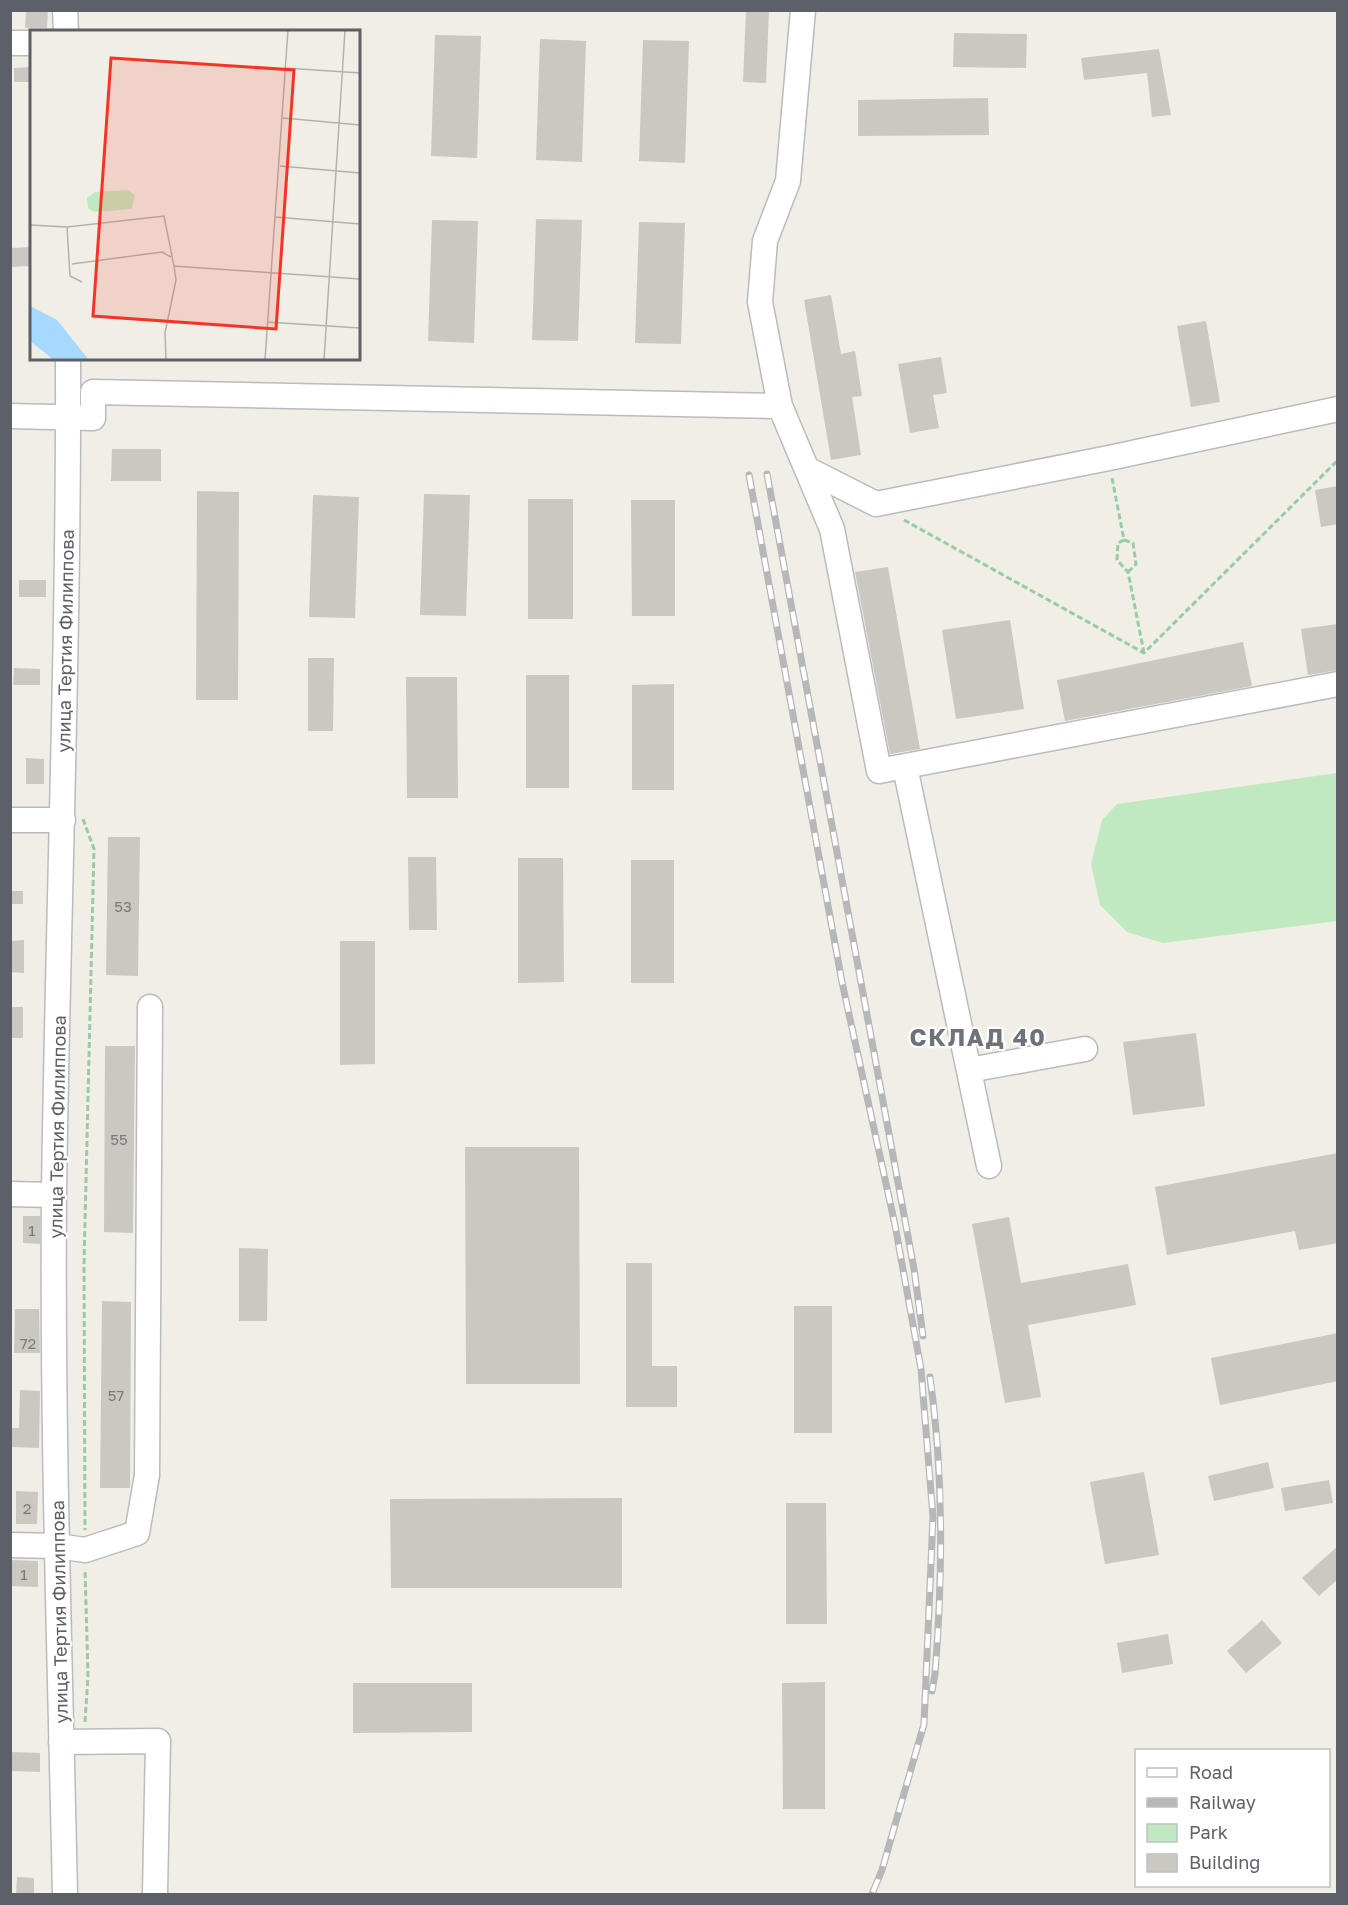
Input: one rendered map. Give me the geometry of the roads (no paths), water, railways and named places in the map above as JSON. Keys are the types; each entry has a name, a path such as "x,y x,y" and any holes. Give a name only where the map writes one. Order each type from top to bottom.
{"street":[{"path":"65,10 66,30"},
{"path":"803,10 788,181 765,241 760,303 780,406 832,529 879,771 1338,684"},
{"path":"10,43 30,43"},
{"name":"улица Тертия Филиппова","path":"65,1894 73,1742 57,1546 54,1195 73,819 76,418 68,360"},
{"path":"10,417 93,418 93,392 780,406"},
{"path":"807,469 876,504 1108,459 1338,409"},
{"path":"905,767 989,1166"},
{"path":"10,820 73,819"},
{"path":"10,1545 57,1546 85,1550 137,1533 147,1475 150,1006"},
{"path":"969,1070 1085,1049"},
{"path":"10,1194 54,1195"},
{"path":"73,1742 158,1741 155,1894"}],"railway":[{"path":"767,474 914,1269 923,1336"},
{"path":"749,475 842,982 895,1225 921,1369 933,1517 924,1724 882,1870 872,1894"},
{"path":"930,1377 938,1451 941,1525 938,1637 932,1691"}],"district":[{"name":"СКЛАД 40","path":"978,1036"}]}
